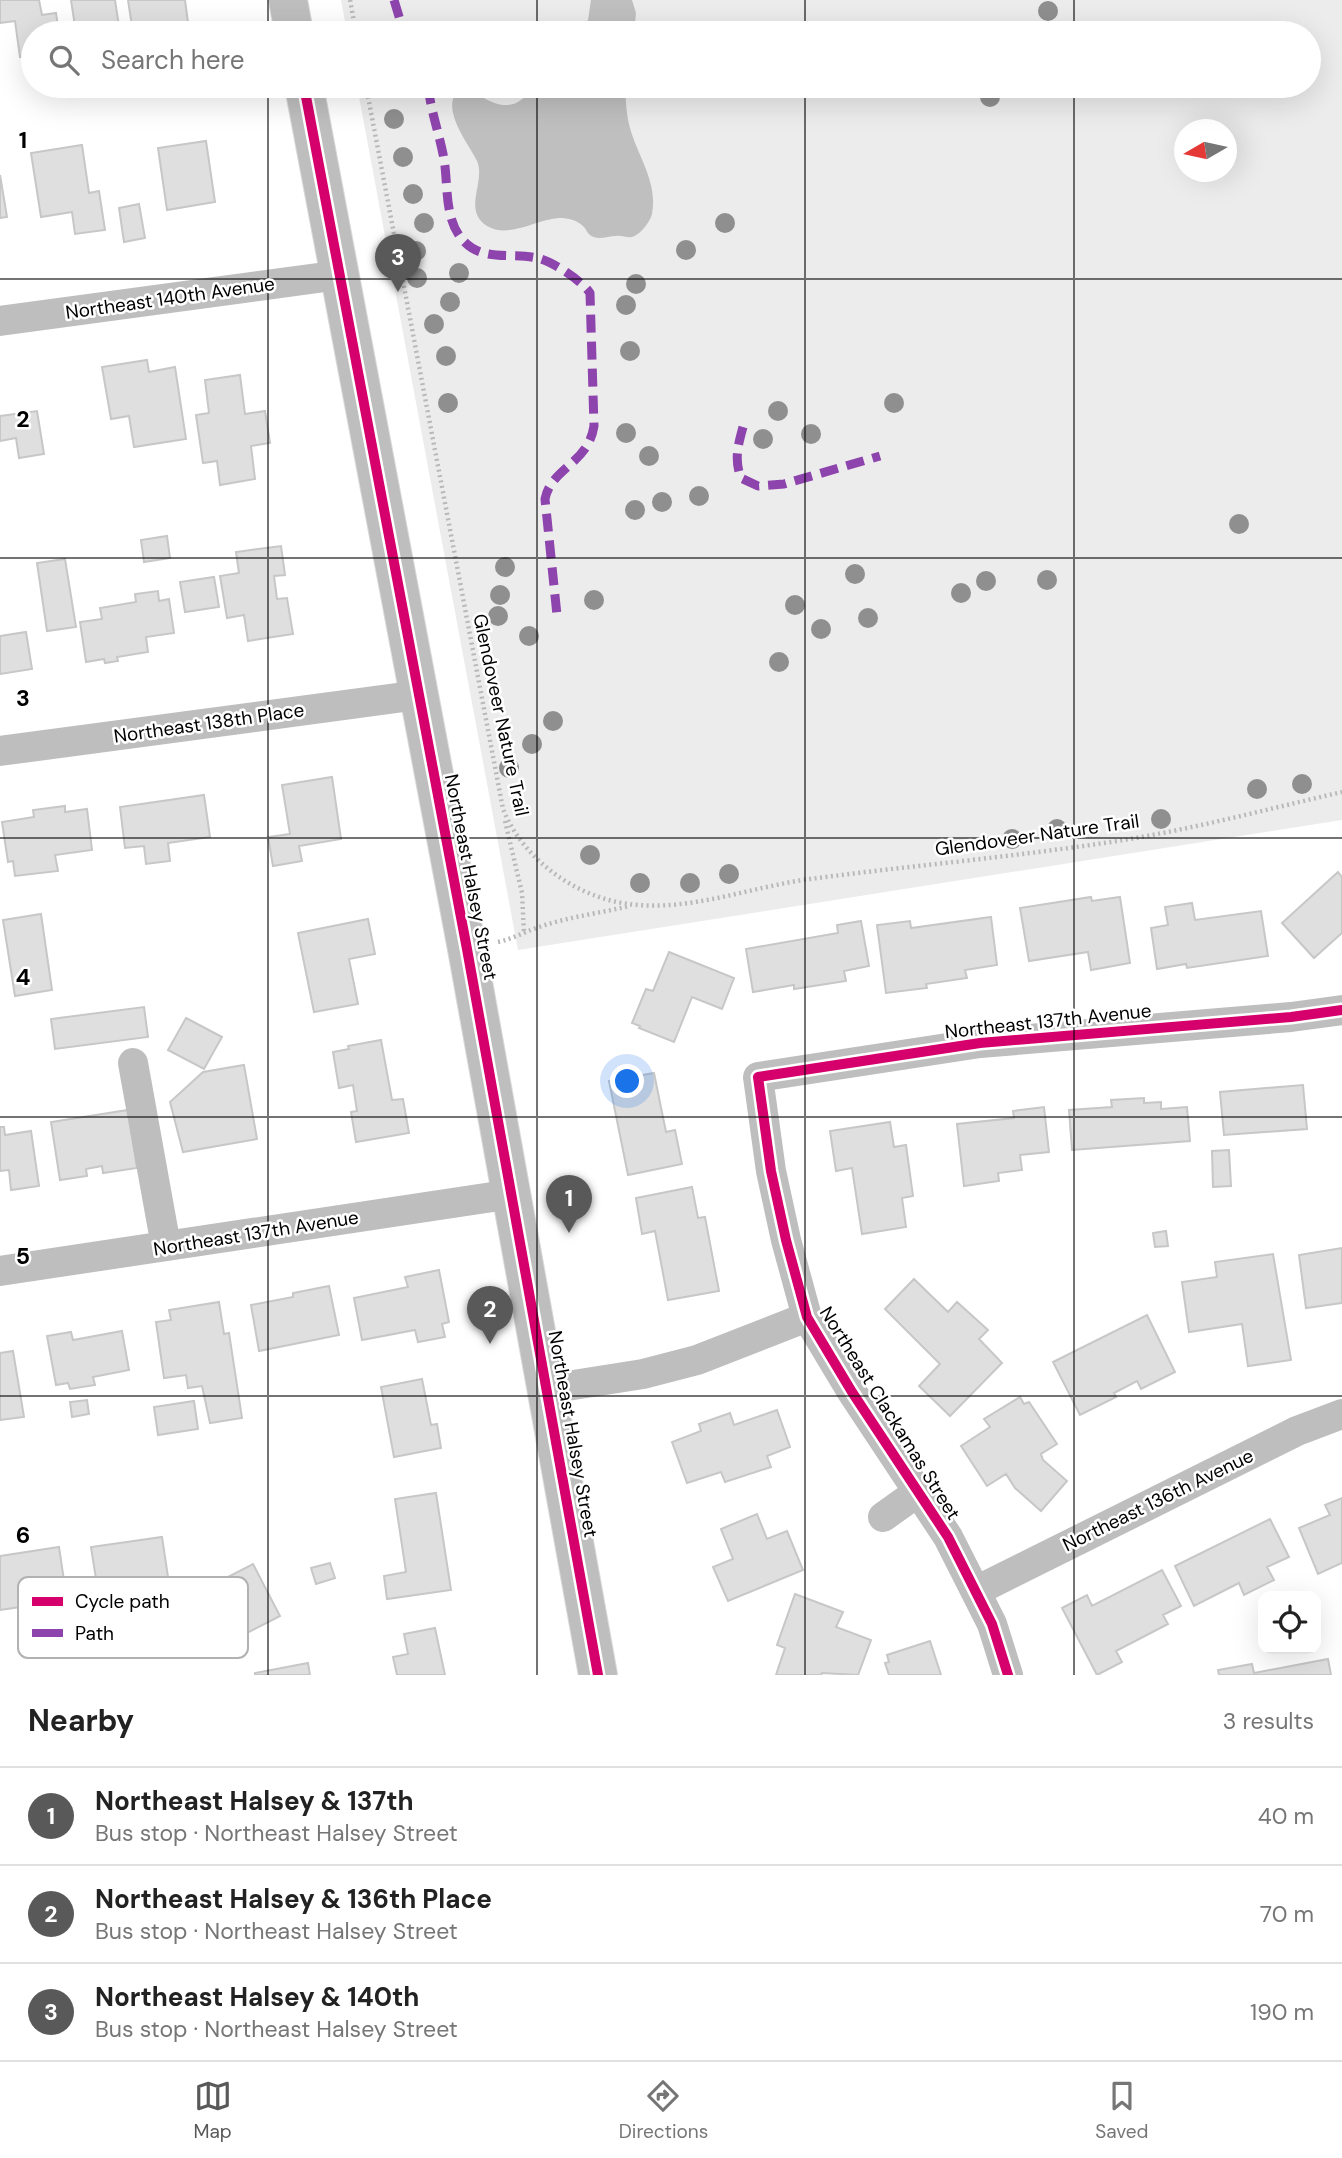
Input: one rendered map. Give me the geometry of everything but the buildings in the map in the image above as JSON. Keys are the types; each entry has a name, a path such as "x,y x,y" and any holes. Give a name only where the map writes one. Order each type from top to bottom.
{"main road":[{"path":"288,0 292,21"},
{"name":"Northeast Halsey Street","path":"306,98 512,1194 598,1675"}],"street":[{"name":"Northeast 140th Avenue","path":"0,321 340,275"},
{"name":"Northeast 138th Place","path":"0,751 419,695"},
{"name":"Northeast 137th Avenue","path":"758,1077 981,1044 1291,1017 1342,1010"},
{"path":"133,1063 166,1246"},
{"name":"Northeast Clackamas Street","path":"758,1077 771,1171 807,1317 852,1392 948,1537 992,1624 1008,1675"},
{"name":"Northeast 137th Avenue","path":"0,1271 512,1194"},
{"path":"548,1389 643,1374 697,1360 807,1317"},
{"name":"Northeast 136th Avenue","path":"975,1591 1297,1431 1342,1414"},
{"name":"Northeast Clackamas Street","path":"883,1517 918,1492"}],"path":[{"path":"350,0 354,21"},
{"path":"503,809 522,893 524,933 559,921 635,905"}],"shaded area":[{"path":"341,0 1342,0 1342,820 518,950 359,98 1321,98 1321,21 345,21"},
{"path":"591,0 632,0 636,13 635,21 588,20"},
{"path":"454,98 485,98 511,105 522,99 626,98 630,128 650,180 653,202 652,214 638,234 630,237 596,238 579,223 563,218 504,230 487,226 480,219 475,204 479,169 455,119 453,101"}],"marked path":[{"path":"394,0 400,21"},
{"path":"430,98 445,164 451,219 461,238 469,246 487,254 527,256 543,260 574,277 590,293 594,426 585,449 554,480 545,499 557,615"},
{"path":"743,427 738,452 739,471 741,478 758,486 784,484 880,456"}],"cycle path":[{"path":"306,98 467,949 598,1675"},
{"path":"1008,1675 992,1624 948,1537 852,1392 807,1317 771,1171 758,1077 980,1043 1291,1017 1342,1010"}],"place":[{"name":"Northeast Halsey & 140th","path":"398,292"},
{"name":"Northeast Halsey & 137th","path":"569,1233"},
{"name":"Northeast Halsey & 136th Place","path":"490,1344"}]}
